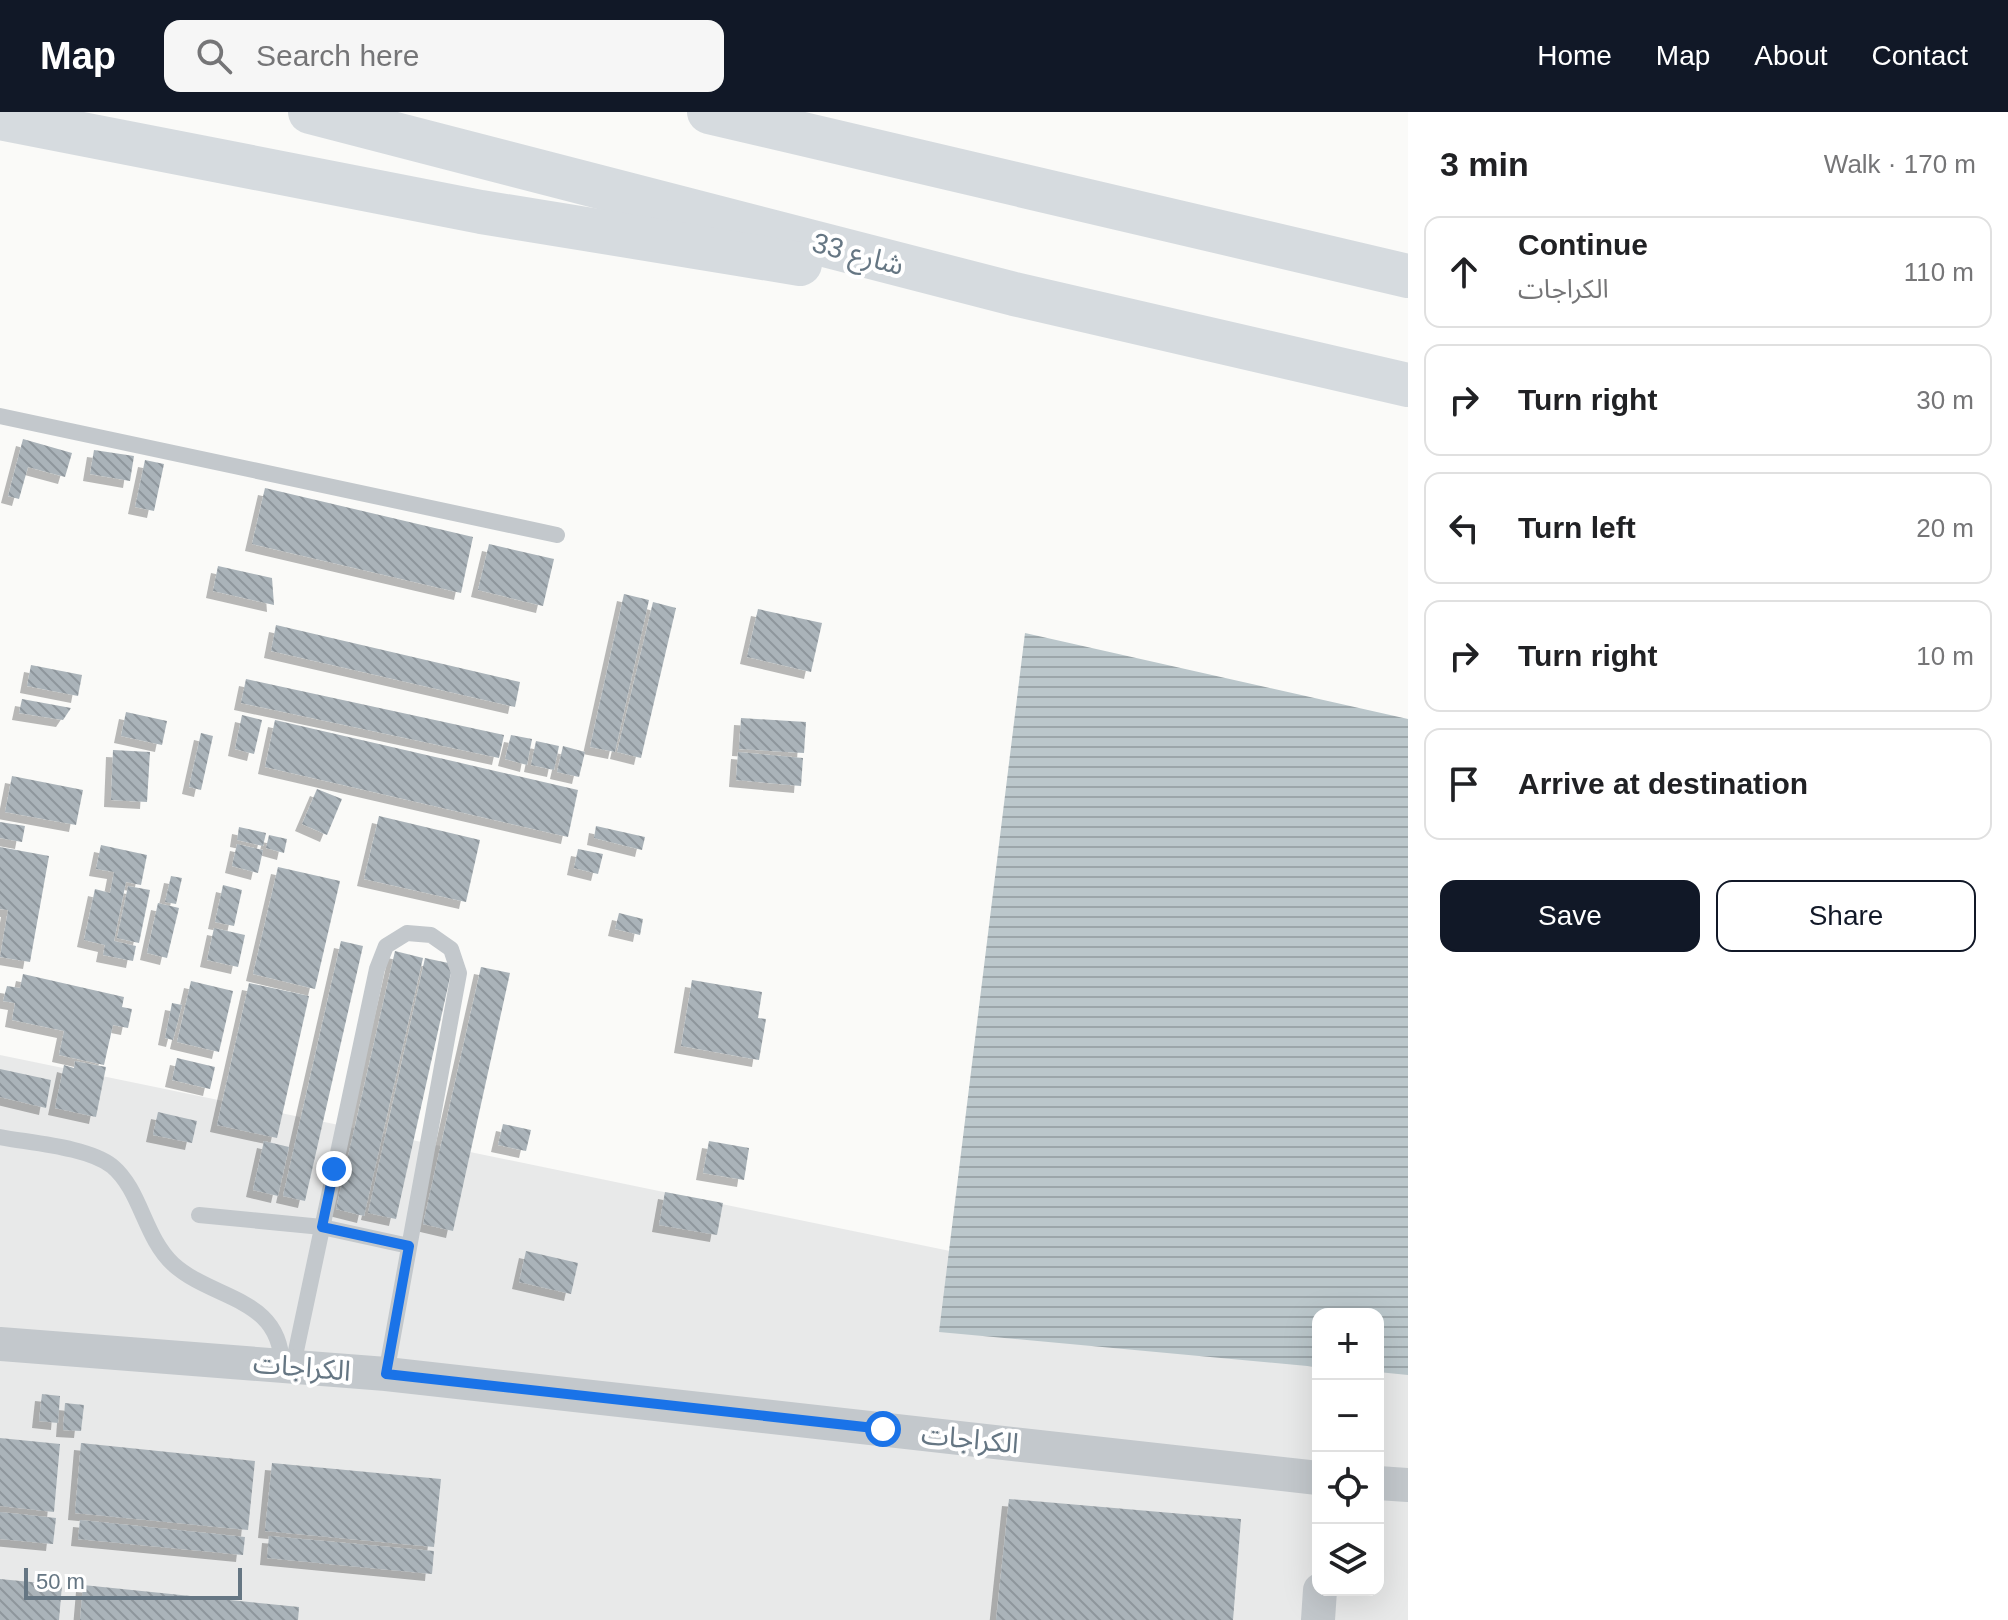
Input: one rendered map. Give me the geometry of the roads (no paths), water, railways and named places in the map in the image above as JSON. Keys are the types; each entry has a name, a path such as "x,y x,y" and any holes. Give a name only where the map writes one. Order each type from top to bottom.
{"highway":[{"name":"شارع 33","path":"310,112 1014,294 1408,385"},
{"path":"709,112 1408,276"},
{"path":"825,112 1098,203"},
{"path":"0,118 343,186 619,236 1014,294"}],"street":[{"name":"الكراجات","path":"0,1344 386,1374 1312,1477"},
{"path":"1384,1483 1408,1485"},
{"path":"1318,1620 1320,1596"}],"lane":[{"path":"0,416 557,535"},
{"path":"287,1365 322,1227 377,969 386,946 407,933 431,935 451,949 459,973 386,1374"},
{"path":"0,1137 95,1157 111,1166 125,1180 158,1248 173,1263 209,1288 250,1306 268,1321 287,1365"},
{"path":"199,1215 322,1227 409,1246"}]}
